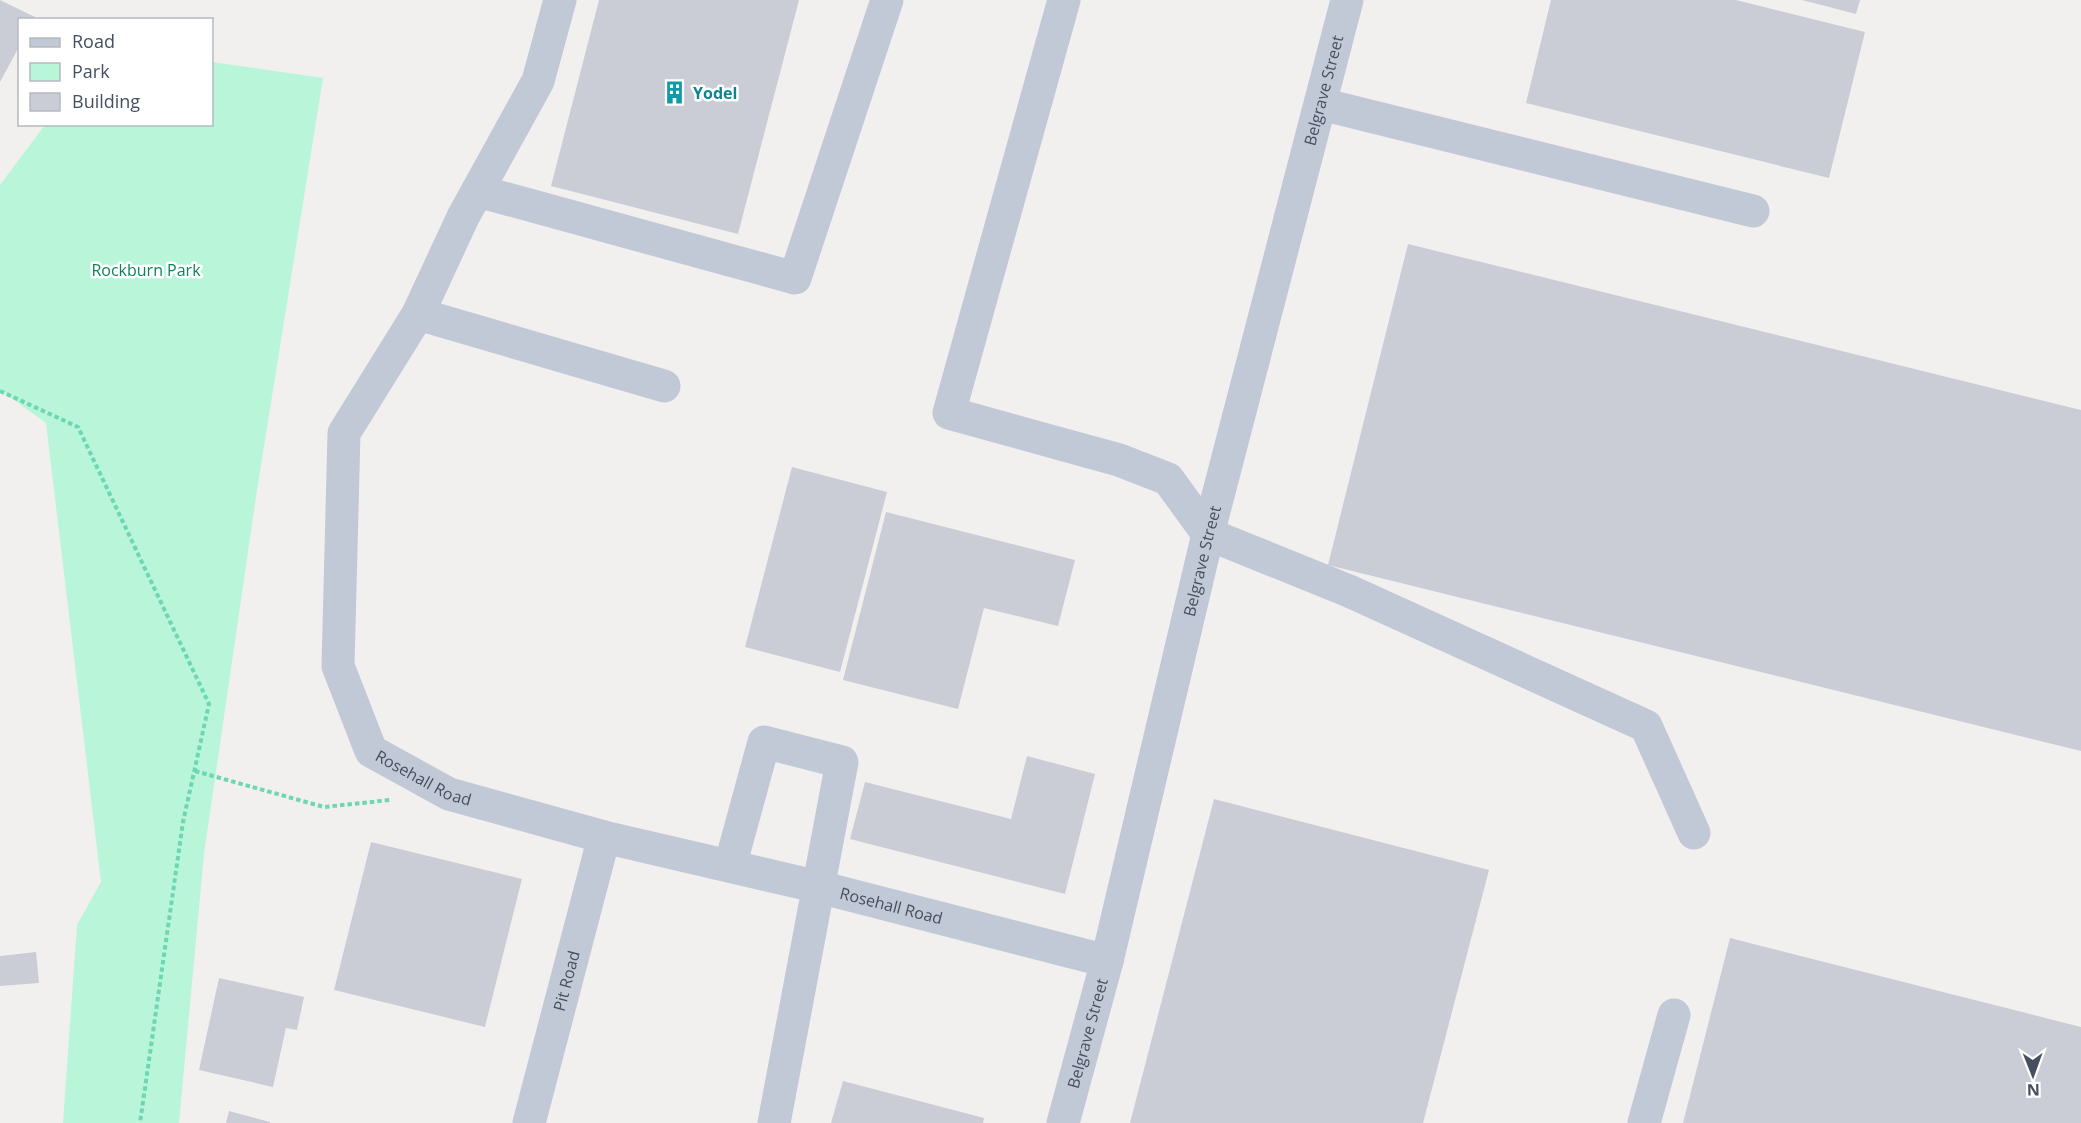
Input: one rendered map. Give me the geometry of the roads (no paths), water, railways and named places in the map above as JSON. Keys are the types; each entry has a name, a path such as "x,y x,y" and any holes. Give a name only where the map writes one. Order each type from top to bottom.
{"street":[{"name":"Rosehall Road","path":"561,0 538,81 464,217 418,314 344,433 338,666 370,751 449,794 604,837 819,887 1107,961"},
{"path":"478,191 795,278 888,0"},
{"path":"1064,0 949,412 1119,460 1168,478 1208,534 1349,591 1646,726 1694,833"},
{"name":"Belgrave Street","path":"1063,1123 1107,961 1208,534 1347,0"},
{"path":"1321,104 1753,211"},
{"path":"418,314 664,386"},
{"path":"730,866 764,742 842,762 774,1123"},
{"name":"Pit Road","path":"529,1123 604,837"},
{"path":"1644,1123 1674,1015"}],"place":[{"name":"Yodel","path":"675,93"}],"park label":[{"name":"Rockburn Park","path":"146,270"}]}
